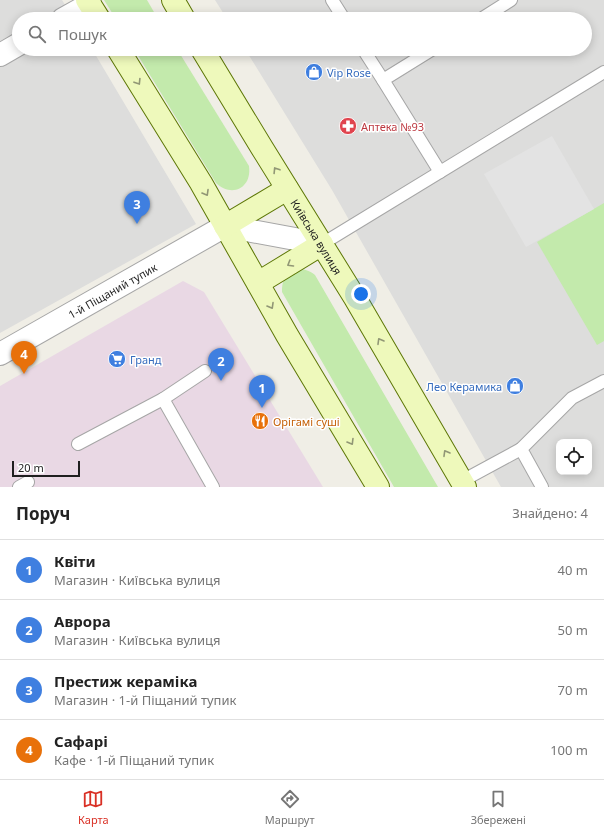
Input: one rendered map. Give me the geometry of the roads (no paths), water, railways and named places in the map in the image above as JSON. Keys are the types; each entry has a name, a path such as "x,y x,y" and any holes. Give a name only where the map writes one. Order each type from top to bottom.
{"main road":[{"path":"173,0 180,12"},
{"path":"122,56 201,183 287,335 378,487"},
{"name":"Київська вулиця","path":"206,56 355,298 464,484"},
{"path":"225,226 287,189"},
{"path":"258,283 322,244"}],"street":[{"path":"81,12 92,8"},
{"path":"0,55 12,48"},
{"path":"225,226 322,244"},
{"name":"1-й Піщаний тупик","path":"0,354 225,226"}],"lane":[{"path":"332,0 340,12"},
{"path":"492,12 511,0"},
{"path":"368,56 440,172"},
{"path":"383,80 422,56"},
{"path":"322,244 604,73"},
{"path":"78,444 162,399 206,372"},
{"path":"464,484 521,449 572,398 604,381"},
{"path":"162,399 213,487"},
{"path":"521,449 542,487"}],"place":[{"name":"Vip Rose","path":"314,72"},
{"name":"Аптека №93","path":"348,126"},
{"name":"Престиж кераміка","path":"137,224"},
{"name":"Гранд","path":"117,359"},
{"name":"Сафарі","path":"24,374"},
{"name":"Аврора","path":"221,381"},
{"name":"Лео Керамика","path":"515,386"},
{"name":"Квiти","path":"262,408"},
{"name":"Орігамі суші","path":"260,421"}]}
